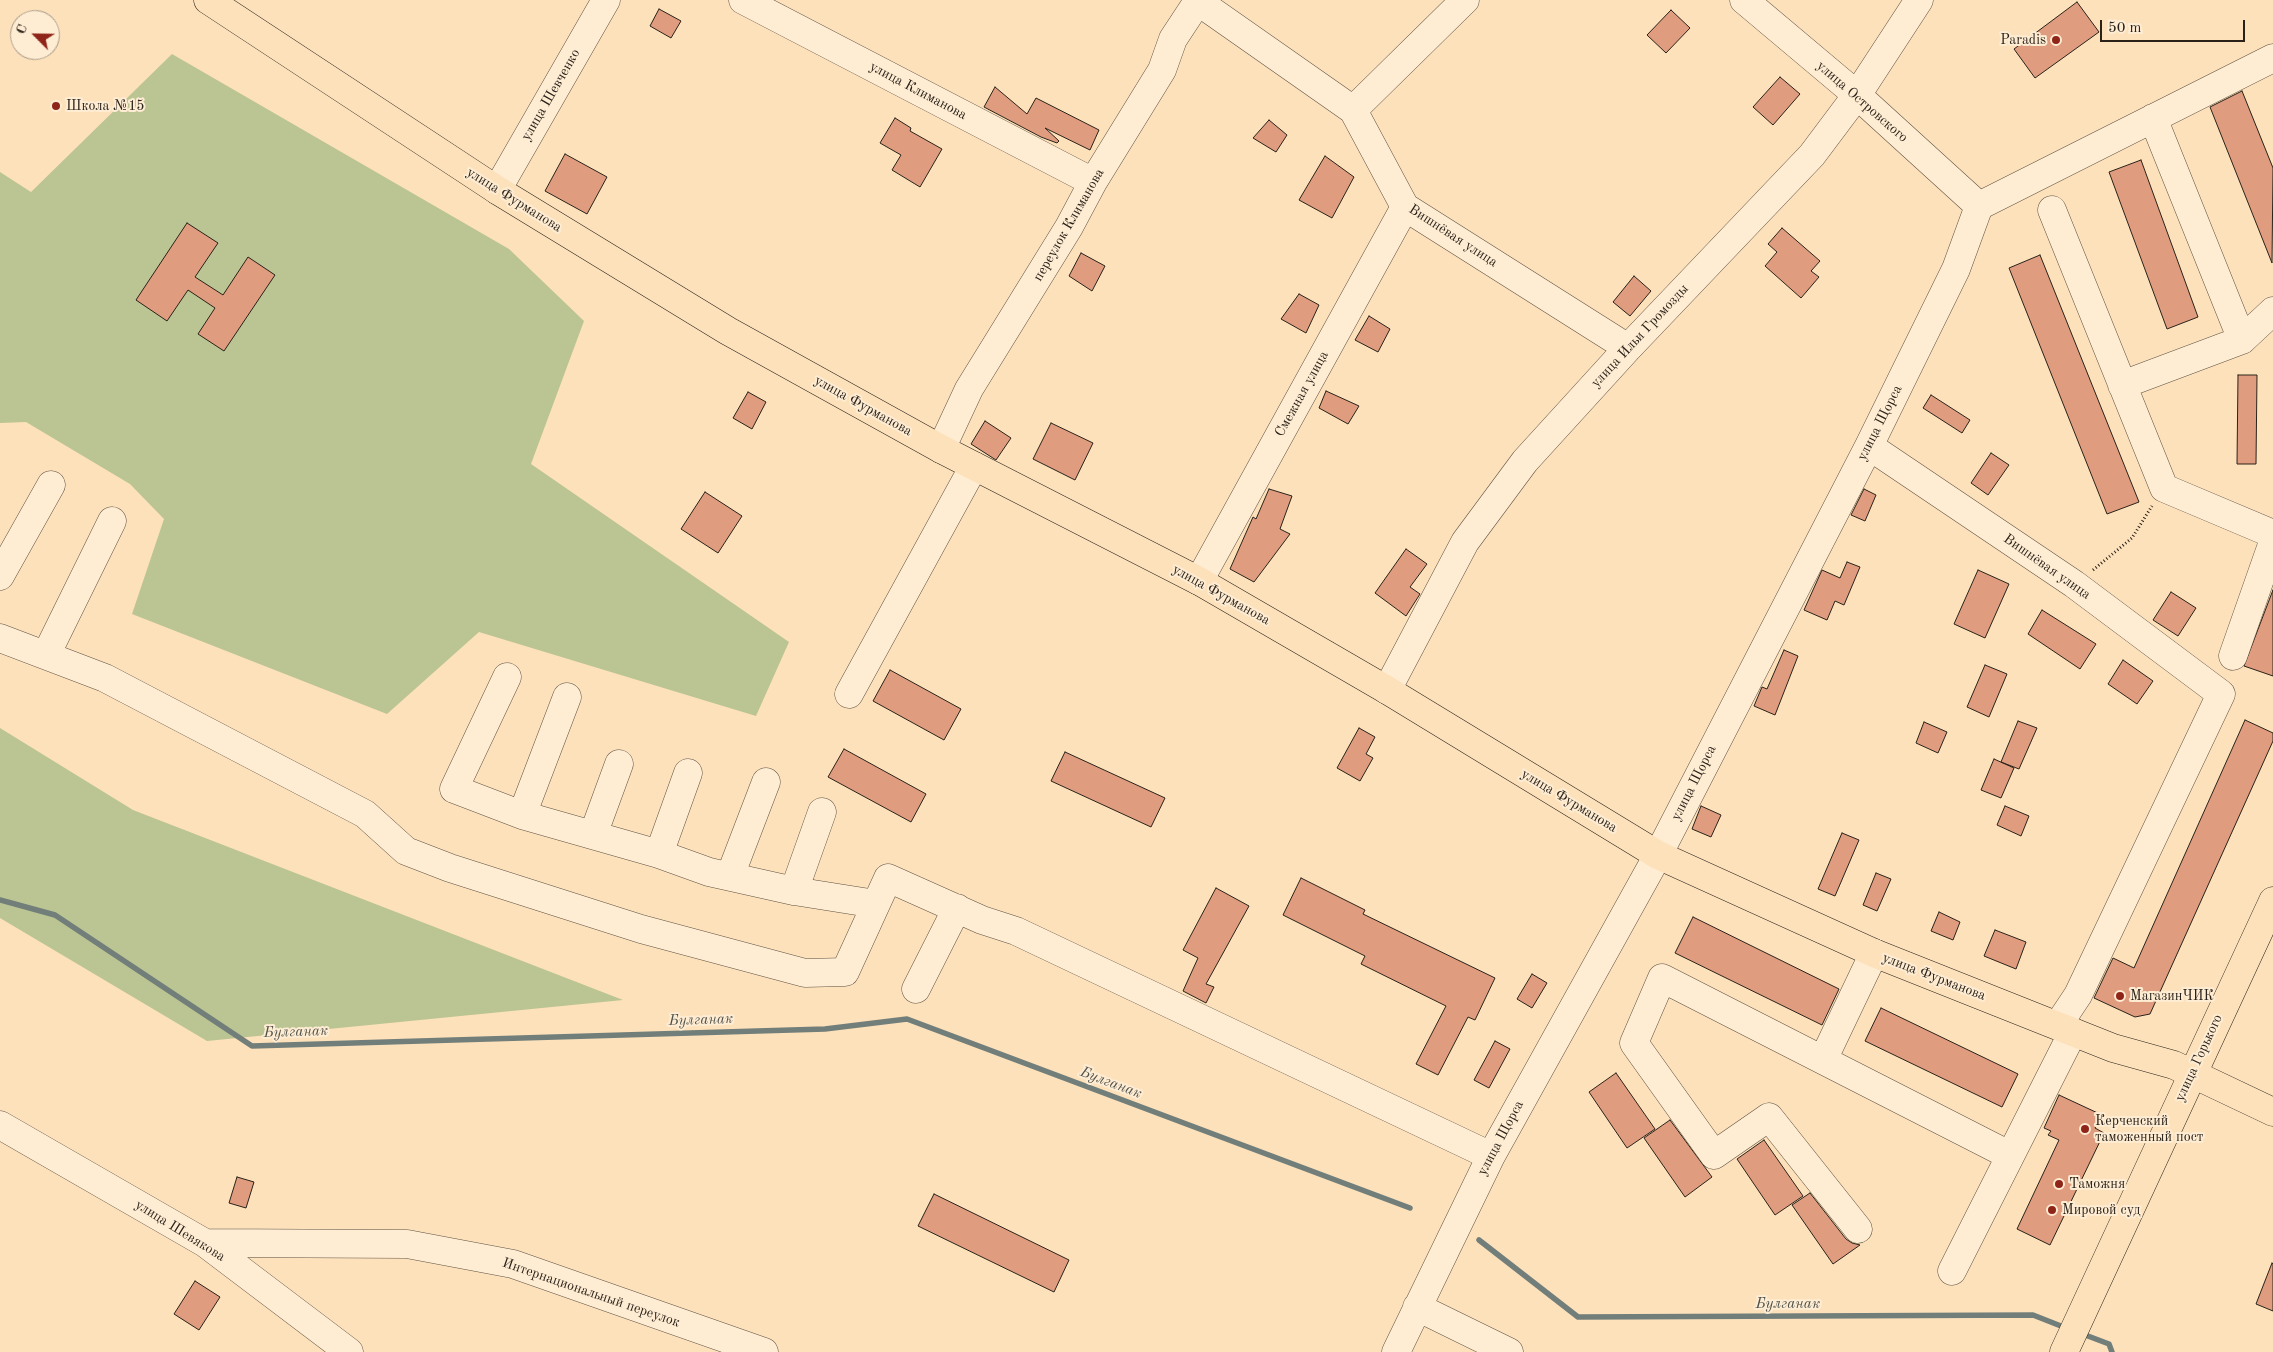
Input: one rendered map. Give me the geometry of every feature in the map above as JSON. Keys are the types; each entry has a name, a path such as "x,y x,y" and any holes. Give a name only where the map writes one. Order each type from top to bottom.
{"main road":[{"name":"улица Фурманова","path":"215,2 496,190 728,331 941,449 1199,581 1387,690 1658,855 1874,954 2113,1048 2192,1072 2273,1112"},
{"name":"улица Горького","path":"2064,1352 2192,1072 2273,901"}],"street":[{"name":"улица Шевченко","path":"496,190 606,0"},
{"name":"улица Климанова","path":"743,0 1093,182"},
{"name":"переулок Климанова","path":"941,449 969,389 1069,227 1093,182 1162,70 1173,40 1197,0"},
{"name":"Вишнёвая улица","path":"1197,0 1354,110 1405,207 1628,348"},
{"path":"1354,110 1465,0"},
{"name":"улица Островского","path":"1744,0 1857,96 1979,206"},
{"name":"улица Ильи Громозды","path":"1387,690 1465,542 1525,461 1628,348 1812,155 1857,96 1919,0"},
{"path":"1979,206 2153,118 2271,64"},
{"path":"2153,118 2242,340"},
{"name":"улица Щорса","path":"1396,1352 1491,1156 1658,855 1869,446 1956,269 1979,206"},
{"name":"Смежная улица","path":"1199,581 1405,207"},
{"path":"2052,210 2164,488 2273,534"},
{"path":"2122,385 2242,340 2273,312"},
{"name":"Вишнёвая улица","path":"1869,446 2074,584 2221,694 2078,995 2065,1029"},
{"path":"849,694 974,466"},
{"path":"0,576 51,485"},
{"path":"46,655 112,521"},
{"path":"2233,656 2273,542"},
{"path":"0,638 104,678 365,814 406,851 450,868 641,929 805,973 845,972 888,878 1016,931 1491,1156"},
{"path":"507,677 454,789 522,815 659,854 709,872 794,891 876,904"},
{"path":"522,815 567,697"},
{"path":"593,835 619,764"},
{"path":"659,854 688,772"},
{"path":"730,876 766,782"},
{"path":"794,891 822,812"},
{"path":"916,989 957,908"},
{"path":"1823,1060 1874,954"},
{"path":"1858,1229 1769,1117 1714,1155 1634,1043 1662,978 2009,1155"},
{"path":"1952,1271 2009,1155 2065,1029"},
{"name":"улица Шевякова","path":"0,1125 204,1243 349,1352"},
{"name":"Интернациональный переулок","path":"204,1243 407,1244 513,1264 764,1352"},
{"path":"1417,1308 1509,1352"}],"path":[{"path":"2074,584 2110,558 2132,538 2164,488"}],"green space":[{"path":"172,54 509,249 584,321 531,464 789,642 756,716 479,632 387,714 132,614 164,519 130,484 26,422 0,423 0,172 31,192"},
{"path":"0,728 133,810 623,1000 207,1041 0,918"}],"building":[{"name":"Paradis","path":"2077,2 2099,32 2035,78 2014,49"},
{"path":"659,9 681,21 671,38 650,26"},
{"path":"1671,10 1690,28 1666,53 1647,35"},
{"path":"1780,77 1800,94 1773,125 1753,107"},
{"path":"995,87 1027,114 1036,98 1099,130 1090,150 1045,128 1059,141 1057,143 1041,137 984,107"},
{"path":"2242,91 2273,168 2272,263 2210,107"},
{"path":"895,118 911,128 910,131 942,149 920,187 892,170 901,155 880,143"},
{"path":"1269,120 1287,135 1276,152 1253,138"},
{"path":"565,154 607,177 587,214 545,191"},
{"path":"1325,156 1354,177 1332,218 1299,200"},
{"path":"2141,160 2198,317 2167,329 2109,172"},
{"path":"187,223 218,243 195,277 223,295 248,257 275,275 224,351 198,334 215,308 188,290 167,321 136,300"},
{"path":"1782,228 1820,261 1811,271 1819,277 1801,298 1765,266 1777,252 1768,244"},
{"path":"1081,253 1105,266 1092,291 1069,276"},
{"path":"2040,255 2139,502 2107,514 2009,268"},
{"path":"1634,276 1651,291 1630,316 1613,302"},
{"path":"1299,294 1319,305 1306,333 1281,319"},
{"path":"1369,316 1390,329 1378,352 1355,340"},
{"path":"2238,375 2257,375 2256,464 2237,464"},
{"path":"1326,391 1359,406 1348,424 1319,408"},
{"path":"748,392 766,402 752,429 733,418"},
{"path":"1931,395 1970,420 1962,433 1923,408"},
{"path":"985,421 1011,438 996,460 971,444"},
{"path":"1051,423 1093,443 1075,480 1033,459"},
{"path":"1991,453 2009,465 1988,495 1971,483"},
{"path":"1269,489 1292,496 1280,529 1290,534 1254,582 1230,569 1253,517 1256,519"},
{"path":"1864,489 1876,495 1865,521 1851,515"},
{"path":"705,492 742,516 718,553 681,529"},
{"path":"1406,549 1427,564 1410,587 1420,594 1406,616 1375,593"},
{"path":"1847,562 1860,567 1844,605 1835,601 1827,620 1804,610 1822,570 1840,578"},
{"path":"1978,570 2009,584 1985,638 1954,624"},
{"path":"2273,590 2273,676 2244,666"},
{"path":"2171,592 2196,608 2178,636 2153,620"},
{"path":"2042,610 2096,644 2080,669 2028,634"},
{"path":"1784,650 1798,656 1775,715 1754,706 1762,687 1767,689"},
{"path":"2123,660 2153,681 2137,704 2108,684"},
{"path":"1985,665 2007,674 1989,717 1967,707"},
{"path":"890,670 961,709 944,740 873,701"},
{"path":"2245,720 2273,733 2273,741 2150,1014 2135,1017 2094,998 2113,958 2134,968"},
{"path":"2018,721 2037,728 2019,769 2001,762"},
{"path":"1924,722 1947,732 1938,753 1916,743"},
{"path":"1359,728 1375,737 1366,754 1373,758 1360,781 1337,768"},
{"path":"844,749 926,794 911,822 828,777"},
{"path":"1065,752 1165,798 1151,827 1051,781"},
{"path":"1994,759 2014,768 2001,798 1981,790"},
{"path":"1701,806 1721,815 1711,837 1692,829"},
{"path":"2005,806 2029,816 2021,836 1997,825"},
{"path":"1842,833 1859,840 1835,896 1818,889"},
{"path":"1876,873 1891,879 1877,911 1863,905"},
{"path":"1301,878 1365,910 1363,914 1495,978 1475,1020 1468,1017 1438,1075 1416,1064 1446,1006 1361,964 1365,956 1283,915"},
{"path":"1216,888 1249,906 1206,984 1214,987 1206,1003 1183,991 1198,958 1183,950"},
{"path":"1939,912 1960,922 1953,940 1931,931"},
{"path":"1693,917 1839,989 1822,1025 1675,953"},
{"path":"1995,930 2026,942 2016,969 1984,956"},
{"path":"1532,974 1547,983 1532,1008 1517,999"},
{"path":"1881,1008 2018,1074 2002,1107 1865,1041"},
{"path":"1495,1041 1510,1049 1489,1088 1474,1080"},
{"path":"1616,1073 1655,1129 1627,1148 1589,1092"},
{"name":"Таможня","path":"2059,1095 2102,1115 2095,1128 2104,1133 2050,1245 2017,1229 2059,1140 2048,1135 2051,1131 2044,1128"},
{"path":"1670,1120 1712,1177 1685,1197 1644,1138"},
{"path":"1764,1140 1803,1196 1775,1215 1737,1159"},
{"path":"237,1177 254,1182 246,1208 229,1203"},
{"path":"1810,1193 1846,1239 1860,1245 1833,1264 1792,1205"},
{"path":"934,1194 1069,1260 1054,1292 918,1226"},
{"path":"2273,1264 2273,1311 2256,1304"},
{"path":"195,1281 220,1297 199,1330 174,1314"}],"waterway":[{"name":"Булганак","path":"0,900 55,915 252,1046 825,1029 907,1019 1410,1208"},
{"name":"Булганак","path":"1479,1240 1578,1317 2033,1315 2066,1328"},
{"name":"Булганак","path":"2080,1333 2109,1344 2112,1352"}],"place":[{"name":"Paradis","path":"2056,40"},
{"name":"Школа №15","path":"56,106"},
{"name":"МагазинЧИК","path":"2120,996"},
{"name":"Керченский таможенный пост","path":"2085,1129"},
{"name":"Таможня","path":"2059,1184"},
{"name":"Мировой суд","path":"2052,1210"}]}
